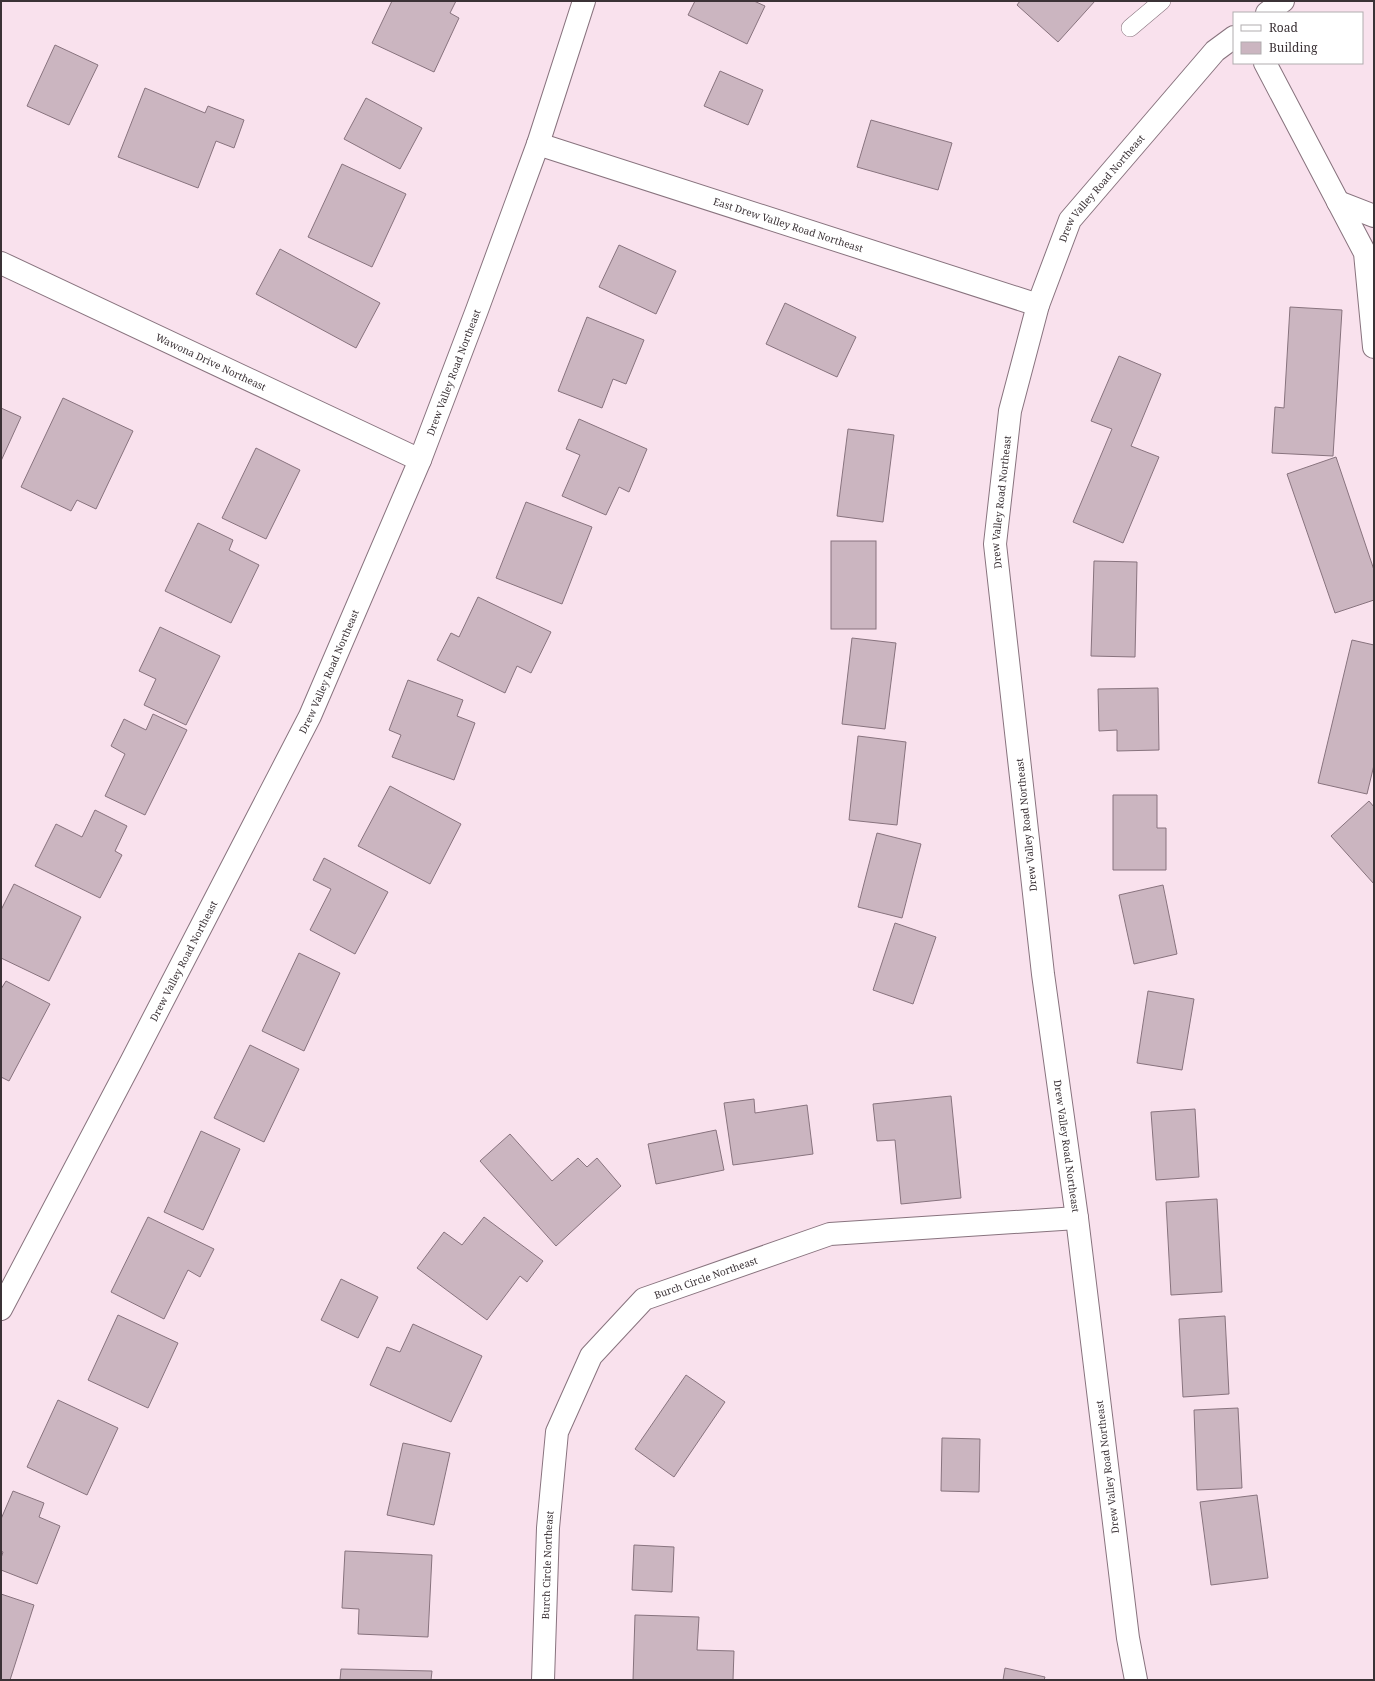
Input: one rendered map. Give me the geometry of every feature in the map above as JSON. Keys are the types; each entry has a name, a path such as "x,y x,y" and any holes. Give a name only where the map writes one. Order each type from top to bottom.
{"street":[{"name":"Drew Valley Road Northeast","path":"1,1309 310,716 420,460 538,144 584,1"},
{"name":"Drew Valley Road Northeast","path":"1136,1680 1128,1638 1077,1218 1043,974 995,544 1010,411 1038,305 1070,220 1216,51 1233,38"},
{"path":"1267,64 1365,253 1374,347"},
{"name":"East Drew Valley Road Northeast","path":"538,144 1038,305"},
{"path":"1338,202 1374,216"},
{"name":"Wawona Drive Northeast","path":"1,263 420,460"},
{"name":"Burch Circle Northeast","path":"543,1680 548,1528 557,1432 590,1356 644,1298 830,1234 1077,1218"}],"lane":[{"path":"1130,28 1162,1"}],"building":[{"path":"392,1 456,1 450,13 459,18 434,72 372,43"},
{"path":"695,1 754,1 765,6 747,44 688,15"},
{"path":"1020,1 1095,1 1058,42 1017,5"},
{"path":"55,45 98,65 69,125 27,106"},
{"path":"720,71 763,90 748,125 704,106"},
{"path":"145,88 205,113 208,106 244,120 234,148 216,141 198,188 118,157"},
{"path":"366,98 422,128 400,169 344,139"},
{"path":"871,120 952,143 938,190 857,167"},
{"path":"342,164 406,194 372,267 308,237"},
{"path":"619,245 676,271 656,314 599,287"},
{"path":"280,249 380,303 356,348 256,294"},
{"path":"785,303 856,337 837,377 766,344"},
{"path":"1290,307 1342,310 1333,456 1272,453 1275,407 1284,408"},
{"path":"587,317 644,340 626,384 613,379 602,408 558,391"},
{"path":"1119,356 1161,374 1131,446 1159,457 1123,543 1073,522 1112,429 1091,421"},
{"path":"63,398 133,431 96,509 77,500 71,511 21,487"},
{"path":"1,408 21,417 1,461"},
{"path":"579,419 647,449 629,492 619,487 606,515 562,496 580,455 566,449"},
{"path":"848,429 894,435 883,522 837,516"},
{"path":"256,448 300,470 266,539 222,518"},
{"path":"1336,457 1374,570 1374,600 1335,613 1287,474"},
{"path":"526,502 592,527 562,604 496,578"},
{"path":"198,523 233,540 229,550 259,565 231,623 165,591"},
{"path":"831,541 876,541 876,629 831,629"},
{"path":"1094,561 1137,562 1135,657 1091,656"},
{"path":"478,597 551,632 531,673 517,666 505,693 437,660 451,633 459,637"},
{"path":"160,627 220,656 186,725 144,705 156,679 139,671"},
{"path":"852,638 896,643 885,729 842,724"},
{"path":"1352,640 1374,645 1374,765 1367,794 1318,783"},
{"path":"408,680 463,700 457,716 475,723 454,780 392,757 401,735 389,730"},
{"path":"1158,688 1159,750 1117,751 1117,730 1099,731 1098,689"},
{"path":"153,714 187,730 145,815 105,796 125,754 111,746 124,719 146,730"},
{"path":"858,736 906,742 897,825 849,820"},
{"path":"390,786 461,824 430,884 358,846"},
{"path":"1113,795 1157,795 1157,828 1166,828 1166,870 1113,870"},
{"path":"1369,801 1374,807 1374,884 1331,836"},
{"path":"95,810 127,826 115,851 122,855 100,898 35,866 56,824 82,837"},
{"path":"877,833 921,844 902,918 858,907"},
{"path":"324,858 388,892 355,954 310,930 331,889 313,880"},
{"path":"14,884 81,917 49,981 1,958 1,910"},
{"path":"1163,885 1177,954 1134,964 1119,895"},
{"path":"895,923 936,937 913,1004 873,990"},
{"path":"299,953 340,973 304,1051 262,1031"},
{"path":"6,981 50,1004 9,1081 1,1077 1,989"},
{"path":"1148,991 1194,999 1182,1070 1137,1063"},
{"path":"250,1045 299,1069 264,1142 214,1118"},
{"path":"951,1096 961,1198 901,1204 895,1140 877,1141 873,1104"},
{"path":"754,1099 755,1113 807,1105 813,1154 733,1165 724,1103"},
{"path":"1195,1109 1199,1177 1156,1180 1151,1112"},
{"path":"716,1130 724,1170 656,1184 648,1144"},
{"path":"201,1131 240,1149 203,1230 164,1212"},
{"path":"510,1134 552,1181 578,1158 587,1167 597,1158 621,1186 556,1246 480,1161"},
{"path":"1217,1199 1222,1292 1171,1295 1166,1202"},
{"path":"148,1217 214,1249 200,1277 188,1270 164,1319 111,1292"},
{"path":"484,1217 543,1261 527,1282 520,1276 487,1320 417,1268 444,1232 462,1245"},
{"path":"341,1279 378,1297 358,1338 321,1320"},
{"path":"118,1315 178,1343 148,1408 88,1380"},
{"path":"1225,1316 1229,1394 1183,1397 1179,1319"},
{"path":"413,1324 482,1356 451,1422 370,1385 387,1347 400,1352"},
{"path":"686,1375 725,1402 674,1477 635,1449"},
{"path":"58,1400 118,1428 87,1495 27,1467"},
{"path":"1238,1408 1242,1488 1197,1490 1194,1410"},
{"path":"942,1438 980,1439 979,1492 941,1491"},
{"path":"403,1443 450,1453 434,1525 387,1515"},
{"path":"13,1491 44,1503 39,1517 60,1526 37,1584 1,1570 1,1558 3,1552 1,1551 1,1519"},
{"path":"1257,1495 1268,1578 1211,1585 1200,1502"},
{"path":"634,1545 674,1547 672,1592 632,1590"},
{"path":"345,1551 432,1555 428,1637 358,1634 359,1609 342,1608"},
{"path":"1,1594 34,1605 10,1680 1,1680"},
{"path":"635,1615 699,1617 697,1650 734,1651 733,1680 633,1680"},
{"path":"1005,1668 1045,1677 1044,1680 1003,1680"},
{"path":"341,1669 432,1671 431,1680 340,1680"}]}
